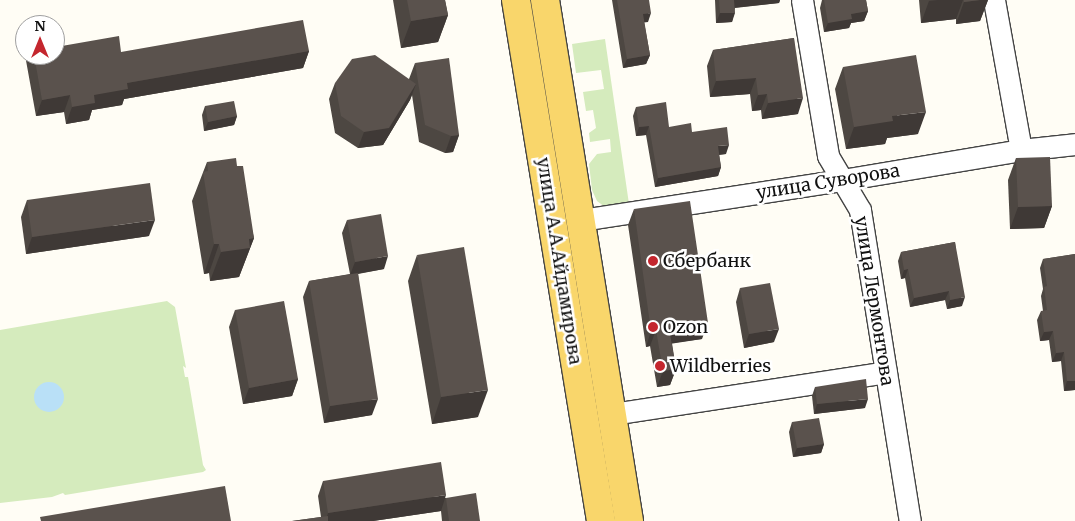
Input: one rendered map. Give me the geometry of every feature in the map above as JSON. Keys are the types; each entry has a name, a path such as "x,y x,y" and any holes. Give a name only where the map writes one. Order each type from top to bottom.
{"main road":[{"name":"улица А.А.Айдамирова","path":"516,0 601,521"},
{"name":"улица А.А.Айдамирова","path":"545,0 629,521"}],"street":[{"name":"улица Лермонтова","path":"802,0 828,156 860,210 910,521"},
{"path":"994,0 1021,150"},
{"name":"улица Суворова","path":"581,220 842,180 1021,150 1075,144"},
{"path":"612,414 886,372"}],"green space":[{"path":"605,39 629,204 605,207 597,201 592,190 589,164 597,154 611,152 610,139 590,142 589,133 596,128 593,110 586,111 583,92 604,89 601,70 576,73 572,44"},
{"path":"167,301 175,307 186,368 183,366 185,377 188,377 203,465 206,470 65,495 63,493 52,497 0,503 0,330"}],"water":[{"path":"49,382 55,383 63,391 63,403 55,411 49,412 43,411 35,403 34,397 35,391 43,383"}],"building":[{"path":"407,0 445,0 448,15 411,21"},
{"path":"617,0 649,0 651,13 643,14 650,55 627,59"},
{"path":"719,0 734,0 735,13 720,13"},
{"path":"824,0 866,0 868,11 851,14 852,19 828,23"},
{"path":"964,0 980,0 964,2"},
{"path":"303,20 309,51 127,83 128,89 94,95 95,103 72,107 70,95 42,100 36,65 65,65 65,45 119,36 121,52"},
{"path":"794,38 803,98 768,103 767,94 758,95 756,78 716,81 713,50"},
{"path":"375,55 416,84 389,128 364,132 341,116 335,83 352,59"},
{"path":"916,55 926,112 892,116 893,121 854,127 843,67"},
{"path":"449,58 459,135 451,136 425,125 415,63"},
{"path":"234,101 237,116 208,122 205,106"},
{"path":"666,102 669,127 691,123 692,132 727,127 729,145 718,146 721,167 658,178 649,126 639,127 636,107"},
{"path":"1050,157 1052,206 1018,207 1016,158"},
{"path":"236,158 237,166 243,166 254,238 249,239 250,248 221,252 219,244 214,244 203,172 208,171 207,162"},
{"path":"150,183 155,220 32,237 27,200"},
{"path":"690,201 708,323 669,328 676,369 663,371 656,330 651,331 634,209"},
{"path":"381,214 388,256 355,262 347,220"},
{"path":"955,242 965,297 950,300 949,291 914,298 908,269 904,270 901,252"},
{"path":"464,247 488,390 441,397 417,255"},
{"path":"1075,254 1075,381 1067,381 1064,352 1056,353 1053,331 1044,332 1041,311 1047,310 1044,287 1047,286 1043,259"},
{"path":"358,273 378,399 330,406 309,281"},
{"path":"770,283 779,329 749,334 740,288"},
{"path":"284,301 298,379 249,388 235,310"},
{"path":"866,379 868,399 817,404 815,387"},
{"path":"819,418 824,444 797,448 792,422"},
{"path":"441,462 446,495 328,513 323,481"},
{"path":"225,486 231,521 41,521 40,517"},
{"path":"476,493 480,521 449,521 446,498"},
{"path":"328,516 328,521 292,521"}],"place":[{"name":"Сбербанк","path":"653,261"},
{"name":"Ozon","path":"653,327"},
{"name":"Wildberries","path":"660,366"}]}
